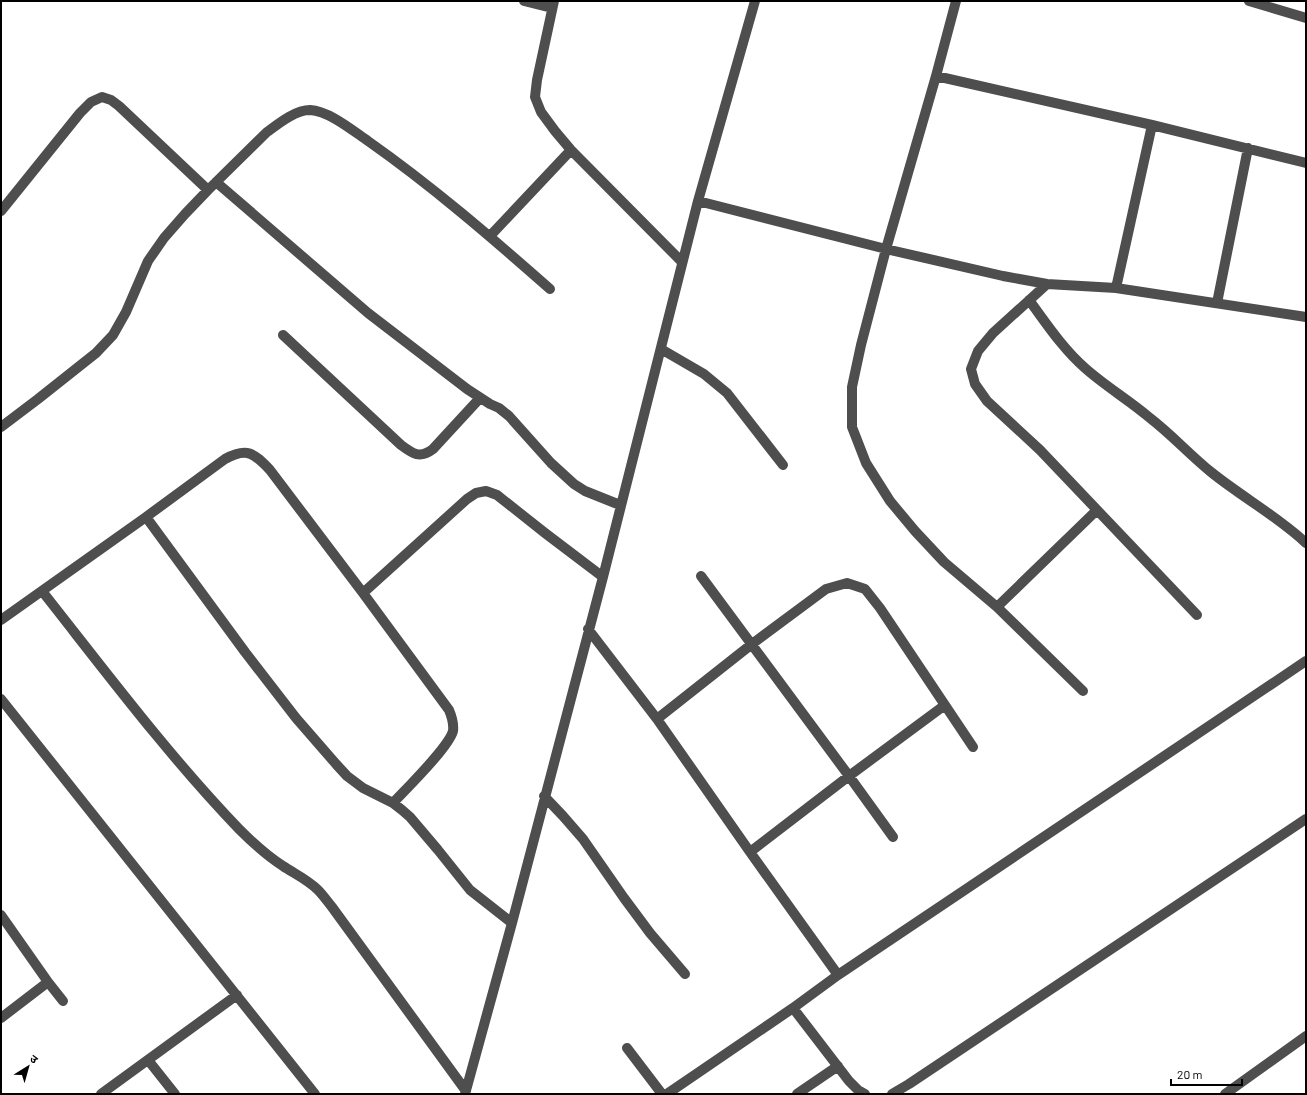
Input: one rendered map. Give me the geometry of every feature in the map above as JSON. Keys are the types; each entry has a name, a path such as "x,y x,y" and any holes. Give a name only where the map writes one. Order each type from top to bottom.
{"street":[{"path":"524,1 553,4 536,80 535,97 541,112 571,150 682,262"},
{"path":"466,1093 602,577 698,201 755,1"},
{"path":"956,1 886,249 861,345 852,387 852,427 866,463 890,500 915,531 944,562 997,607 1083,691"},
{"path":"1249,1 1306,18"},
{"path":"936,76 1152,125 1306,163"},
{"path":"1,211 80,113 91,102 102,97 111,100 212,186 368,313 480,398 499,408 509,416 551,462 574,484 585,491 620,505"},
{"path":"1,427 96,353 113,335 126,312 148,261 164,238 212,186 267,132 296,114 309,110 329,115 420,180 490,236 550,289"},
{"path":"1116,288 1152,125"},
{"path":"1217,303 1248,148"},
{"path":"490,236 571,150"},
{"path":"698,201 886,249 1003,276 1047,284 1116,288 1306,317"},
{"path":"1047,284 993,333 978,351 971,369 975,384 987,401 1040,450 1197,615"},
{"path":"1029,300 1062,344 1084,368 1151,418 1210,471 1280,521 1306,543"},
{"path":"283,334 401,445 410,452 420,456 427,454 433,449 480,398"},
{"path":"661,349 704,374 727,393 783,465"},
{"path":"1,620 225,459 236,453 249,452 270,470 449,710 454,721 452,732 444,746 393,803"},
{"path":"363,593 467,499 476,493 486,491 497,495 602,577"},
{"path":"997,607 1097,510"},
{"path":"146,517 245,652 296,718 336,764 347,776 363,788 393,803 410,817 470,890 512,923"},
{"path":"701,576 893,837"},
{"path":"657,719 752,644 826,589 847,583 865,589 880,608 973,747"},
{"path":"42,591 178,762 240,830 264,853 305,879 318,890 332,906 466,1093"},
{"path":"588,629 657,719 838,975"},
{"path":"667,1094 793,1008 838,975 1306,661"},
{"path":"1,699 315,1094"},
{"path":"750,852 945,705"},
{"path":"544,796 584,839 650,933 685,974"},
{"path":"892,1094 916,1080 1306,819"},
{"path":"1,915 63,1001"},
{"path":"1,1018 48,982"},
{"path":"100,1094 237,995"},
{"path":"793,1008 849,1081 858,1090 865,1094"},
{"path":"1224,1094 1306,1036"},
{"path":"627,1048 662,1094"},
{"path":"148,1060 175,1094"},
{"path":"796,1094 838,1066"}]}
